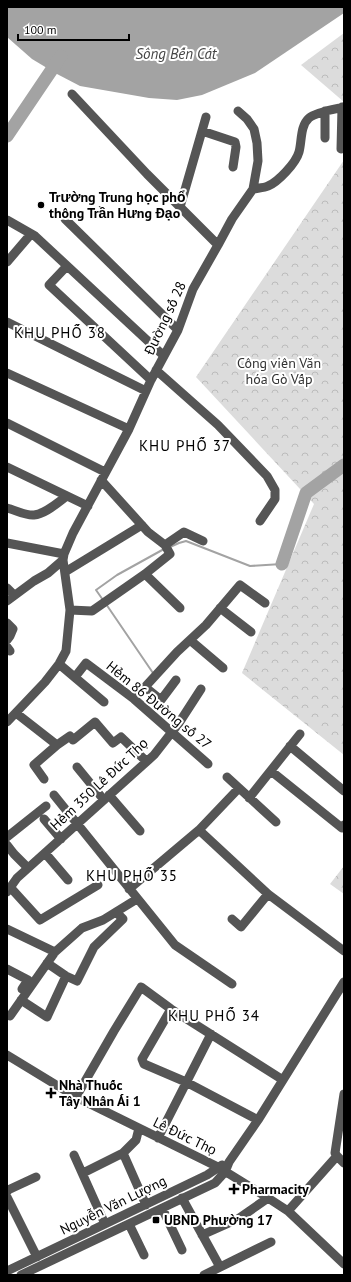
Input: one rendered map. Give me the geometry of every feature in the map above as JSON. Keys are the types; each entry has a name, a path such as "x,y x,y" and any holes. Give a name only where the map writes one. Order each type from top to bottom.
{"street":[{"path":"72,94 147,174 218,245"},
{"path":"253,189 269,186 283,175 292,164 299,153 304,124 310,117 343,107 341,149"},
{"name":"Đường số 28","path":"64,557 73,533 129,429 151,380 178,330 193,290 232,219 253,189 258,161 257,144 254,129 247,119 238,111"},
{"path":"325,112 325,138"},
{"path":"180,207 206,117"},
{"path":"202,131 235,142 236,147 233,167"},
{"path":"65,219 178,330"},
{"path":"7,220 31,234 164,356"},
{"path":"7,262 31,234"},
{"path":"67,266 49,285 151,380"},
{"path":"7,322 146,391"},
{"path":"156,370 218,426 267,476 275,490 274,499 260,521"},
{"path":"7,373 129,429"},
{"path":"7,423 103,476 142,525 159,542 165,545 170,554 145,574 92,611 70,610"},
{"path":"7,467 88,506"},
{"path":"7,508 34,515 46,511 67,496"},
{"path":"65,572 142,525"},
{"path":"165,545 184,532 203,541"},
{"path":"7,543 64,557"},
{"path":"7,722 45,682 59,664 66,651 70,610 64,557"},
{"path":"7,588 11,598 34,581 48,573 64,557"},
{"path":"145,574 180,608"},
{"path":"134,699 177,652 206,625 240,585 265,603"},
{"path":"220,608 251,632"},
{"path":"7,623 12,629 7,640"},
{"path":"190,640 223,668"},
{"name":"Hẻm 86 Đường số 27","path":"75,677 86,663 134,699 208,764"},
{"path":"59,664 104,702"},
{"path":"145,687 161,700 176,680"},
{"name":"Hẻm 350 Lê Đức Thọ","path":"8,890 17,878 154,755 172,732 201,689"},
{"path":"16,713 57,745"},
{"path":"44,779 34,765 57,745 70,736 73,740 95,722 113,743 121,737 146,761"},
{"path":"250,798 300,734"},
{"path":"290,746 344,791"},
{"path":"78,767 106,798 140,831"},
{"path":"271,771 342,828 344,825"},
{"path":"227,777 276,822"},
{"path":"129,889 199,830 239,788"},
{"path":"54,795 174,945 232,984"},
{"path":"7,837 46,806"},
{"path":"44,819 61,839"},
{"path":"199,830 268,894 344,951"},
{"path":"7,845 28,868"},
{"path":"45,853 68,880"},
{"path":"8,890 40,920 98,885"},
{"path":"232,919 241,927 268,894"},
{"path":"19,997 55,952 82,928 103,920 137,899"},
{"path":"47,963 66,976 77,981 94,947 123,919 116,912"},
{"path":"7,929 55,952"},
{"path":"7,969 28,980 10,1016"},
{"path":"19,997 46,1017 66,976"},
{"path":"222,1170 258,1120 344,982"},
{"path":"76,1097 141,987 171,1009 283,1080"},
{"path":"336,996 344,1002"},
{"path":"171,1009 142,1059 142,1062 186,1082 258,1120"},
{"path":"158,1138 211,1034"},
{"name":"Lê Đức Thọ","path":"7,1055 76,1097 222,1170 268,1198 288,1211 344,1264"},
{"path":"288,1211 340,1159 335,1153 344,1094"},
{"path":"87,1171 119,1156 136,1140 139,1128"},
{"path":"122,1153 146,1205"},
{"path":"74,1155 106,1224"},
{"name":"Nguyễn Văn Lượng","path":"21,1275 215,1183 222,1170"},
{"name":"Nguyễn Văn Lượng","path":"7,1271 207,1175 222,1170"},
{"path":"7,1192 8,1190 36,1177"},
{"path":"7,1198 37,1257"},
{"path":"182,1198 220,1267"},
{"path":"202,1235 238,1219 268,1198"},
{"path":"162,1208 182,1250"},
{"path":"129,1224 144,1255"},
{"path":"204,1275 271,1242"}],"green space":[{"path":"344,33 344,102 301,65"},
{"name":"Công viên Văn hóa Gò Vấp","path":"344,160 344,755 242,673 314,504 196,377"},
{"path":"344,866 344,894 330,884"}],"water":[{"name":"Sông Bến Cát","path":"7,7 344,7 344,13 255,73 202,95 177,100 149,98 80,86 57,74 32,59 7,37"}],"waterway":[{"path":"7,136 61,56"},
{"path":"282,564 306,493 344,465"},
{"path":"170,547 186,541 250,566 282,564"},
{"path":"103,600 96,590 117,575 164,549"},
{"path":"106,604 153,673"}],"place":[{"name":"Trường Trung học phổ thông Trần Hưng Đạo","path":"41,205"},
{"name":"Nhà Thuốc Tây Nhân Ái 1","path":"51,1093"},
{"name":"Pharmacity","path":"234,1189"},
{"name":"UBND Phường 17","path":"156,1220"}],"district":[{"name":"KHU PHỐ 38","path":"60,332"},
{"name":"KHU PHỐ 37","path":"185,445"},
{"name":"KHU PHỐ 35","path":"132,875"},
{"name":"KHU PHỐ 34","path":"214,1015"}]}
